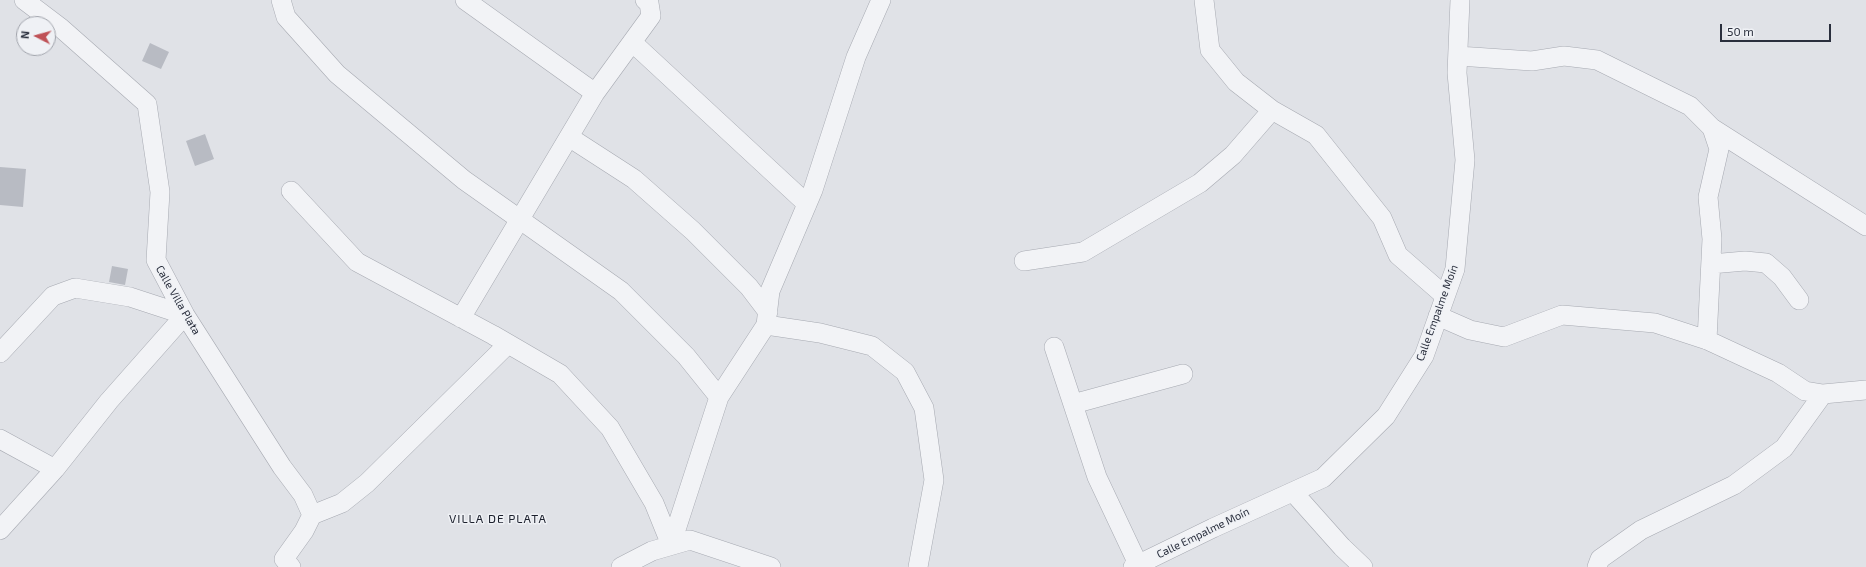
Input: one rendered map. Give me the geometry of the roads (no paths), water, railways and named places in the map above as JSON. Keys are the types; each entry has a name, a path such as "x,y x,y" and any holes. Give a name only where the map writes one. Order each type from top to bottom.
{"street":[{"name":"Calle Villa Plata","path":"24,0 61,28 147,104 160,192 156,260 185,315 282,467 302,495 312,515"},
{"path":"281,0 286,17 337,74 464,180 621,292 686,356 719,398"},
{"path":"465,0 595,93"},
{"path":"461,318 595,93 651,16 650,3 645,0"},
{"path":"671,545 719,398 767,319 770,291 807,204 856,58 881,0"},
{"path":"1204,0 1210,50 1236,82 1272,110 1316,135 1382,218 1398,255 1445,296"},
{"name":"Calle Empalme Moín","path":"1136,566 1323,478 1386,416 1424,356 1455,269 1465,160 1457,73 1460,0"},
{"path":"632,42 807,204"},
{"path":"1458,56 1532,61 1564,56 1597,60 1690,106 1712,128 1866,226"},
{"path":"1024,261 1083,252 1200,183 1233,155 1272,110"},
{"path":"1707,340 1712,239 1708,197 1719,149 1712,128"},
{"path":"569,137 634,178 693,231 749,287 767,319 872,346 905,372 924,408 934,480 918,567"},
{"path":"291,191 357,262 461,318 560,374 610,428 654,504 671,545"},
{"path":"1710,264 1745,261 1766,263 1782,277 1799,300"},
{"path":"0,353 53,296 75,288 130,297 185,315 109,401 55,469 0,530"},
{"path":"1438,316 1470,330 1504,337 1562,315 1655,323 1707,340 1778,373 1805,391 1823,394 1866,390"},
{"path":"284,564 312,515 342,503 367,483 508,344"},
{"path":"1054,346 1097,477 1136,566"},
{"path":"1073,404 1183,374"},
{"path":"1597,567 1600,559 1642,530 1734,485 1784,448 1823,394"},
{"path":"0,439 55,469"},
{"path":"1293,492 1342,547 1363,567"},
{"path":"621,567 652,551 690,540 771,567"}],"district":[{"name":"VILLA DE PLATA","path":"498,519"}]}
